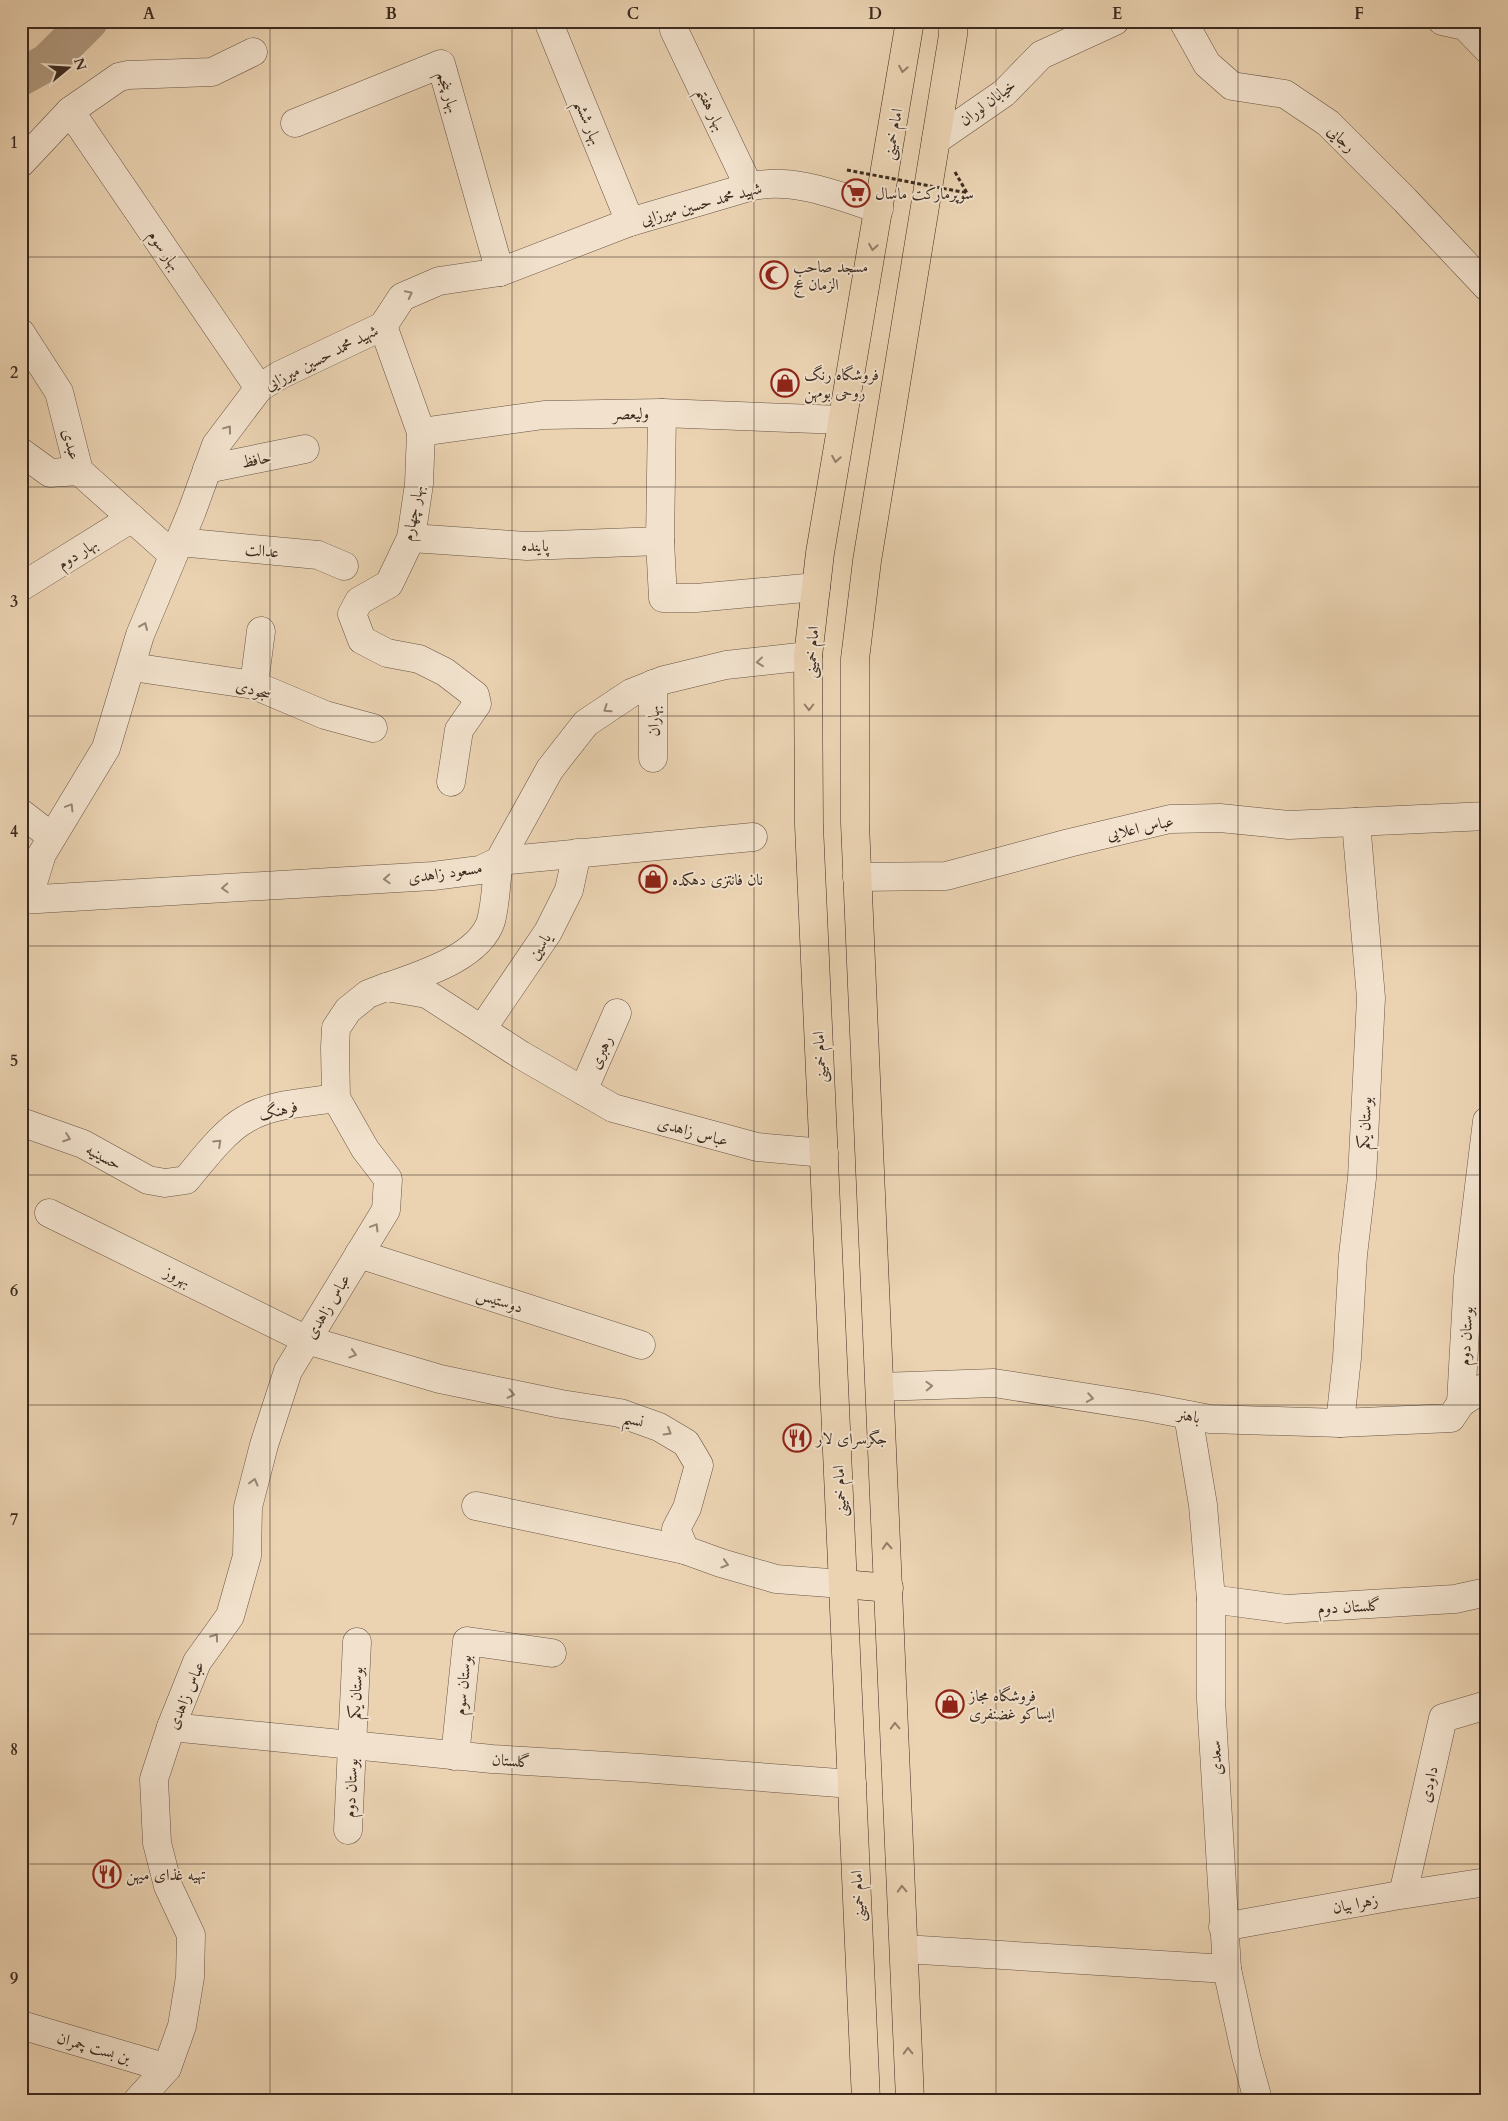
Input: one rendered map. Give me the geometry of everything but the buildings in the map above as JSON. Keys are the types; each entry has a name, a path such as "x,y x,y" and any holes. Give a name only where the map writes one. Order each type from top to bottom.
{"highway":[{"name":"امام خمینی","path":"866,2100 809,825 808,656 816,587 842,420 910,21"},
{"path":"910,2100 857,878 855,659 867,561 953,35 953,21"},
{"path":"843,1584 889,1588"}],"street":[{"name":"بهار ششم","path":"548,21 630,222"},
{"name":"خیابان لوران","path":"936,140 1004,93 1041,56 1115,21"},
{"name":"رجایی","path":"1183,21 1207,64 1232,86 1286,94 1328,123 1483,274"},
{"path":"1442,21 1465,26 1487,49"},
{"name":"بهار هفتم","path":"674,30 749,188"},
{"path":"21,163 70,111 119,77 128,75 212,72 253,52"},
{"name":"بهار پنجم","path":"295,123 441,64 500,272"},
{"name":"بهار سوم","path":"70,111 259,388"},
{"name":"شهید محمد حسین میرزایی","path":"25,899 42,854 106,748 132,667 140,635 216,445 259,388 280,375 383,326 402,297 438,280 500,272 630,222 760,184 808,187 879,209"},
{"name":"بهار چهارم","path":"383,326 421,432 419,484 411,538 389,584 359,601 352,614 362,640 387,653 419,659 445,672 475,695 477,704 460,730 451,782"},
{"name":"عبدی","path":"21,333 59,392 79,470 132,518 176,549"},
{"path":"662,413 660,541 663,598 696,598 816,587"},
{"name":"ولیعصر","path":"421,432 544,414 662,413 842,420"},
{"name":"حافظ","path":"207,469 305,449"},
{"path":"21,452 50,474 79,470"},
{"name":"بهار دوم","path":"21,587 132,518"},
{"name":"پاینده","path":"411,538 527,546 660,541"},
{"name":"عدالت","path":"176,549 318,555 344,566"},
{"path":"254,685 261,630"},
{"name":"مسعود زاهدی","path":"25,899 433,876 480,870 499,860 550,769 586,723 631,693 653,684 726,665 808,656"},
{"name":"سجودی","path":"132,667 254,685 326,715 373,728"},
{"name":"بهاران","path":"653,684 653,758"},
{"path":"21,813 52,837"},
{"name":"عباس اعلایی","path":"857,878 946,876 1170,819 1220,818 1289,825 1487,816"},
{"name":"بوستان یکم","path":"1340,1423 1347,1358 1353,1255 1362,1178 1371,998 1356,822"},
{"path":"386,987 417,976 463,955 479,941 490,922 499,860 753,837"},
{"name":"یاسین","path":"482,1030 548,932 569,890 578,853"},
{"name":"عباس زاهدی","path":"138,2100 167,2068 182,2026 190,1977 191,1934 168,1886 157,1843 154,1779 170,1727 197,1662 230,1616 247,1556 248,1507 264,1445 288,1371 386,1210 388,1179 365,1149 336,1098 336,1028 348,1010 368,994 386,987 427,994 521,1055 613,1108 757,1148 824,1153"},
{"name":"رهبری","path":"583,1091 617,1013"},
{"name":"فرهنگ","path":"186,1180 214,1146 245,1119 272,1108 336,1098"},
{"name":"بوستان دوم","path":"1461,1403 1468,1277 1487,1121"},
{"name":"حسینیه","path":"21,1122 83,1144 148,1180 165,1183 186,1180"},
{"name":"بهروز","path":"49,1213 307,1340"},
{"name":"دوستیس","path":"359,1254 641,1346"},
{"name":"نسیم","path":"307,1340 440,1380 560,1404 620,1413 660,1427 686,1443 699,1465 687,1508 676,1529 685,1550"},
{"name":"باهنر","path":"880,1387 994,1383 1210,1419 1340,1423 1451,1418 1461,1403 1487,1386"},
{"name":"سعدی","path":"1188,1415 1203,1505 1211,1599 1211,1700 1227,1969 1246,2056 1258,2100"},
{"path":"476,1506 685,1550 721,1563 776,1578 843,1584"},
{"name":"گلستان دوم","path":"1211,1599 1286,1609 1455,1599 1487,1592"},
{"name":"بوستان سوم","path":"455,1756 467,1641 552,1653"},
{"name":"بوستان یکم","path":"352,1745 357,1642"},
{"name":"داودی","path":"1403,1894 1443,1718 1487,1705"},
{"name":"گلستان","path":"170,1727 455,1756 852,1784"},
{"name":"بوستان دوم","path":"348,1830 352,1745"},
{"name":"زهرا بیان","path":"1224,1927 1403,1894 1487,1882"},
{"path":"904,1949 1227,1969"},
{"name":"بن بست چمران","path":"21,2025 167,2068"}],"path":[{"path":"847,170 967,193 954,170"}],"waterway":[{"path":"21,77 48,62 89,21"}],"place":[{"name":"سوپرمارکت ماسال","path":"856,193"},
{"name":"مسجد صاحب الزمان عج","path":"774,275"},
{"name":"فروشگاه رنگ روحی بومهن","path":"785,383"},
{"name":"نان فانتزی دهکده","path":"653,879"},
{"name":"جگرسرای لار","path":"797,1438"},
{"name":"فروشگاه مجاز ایساکو غضنفری","path":"950,1704"},
{"name":"تهیه غذای میهن","path":"107,1874"}]}
